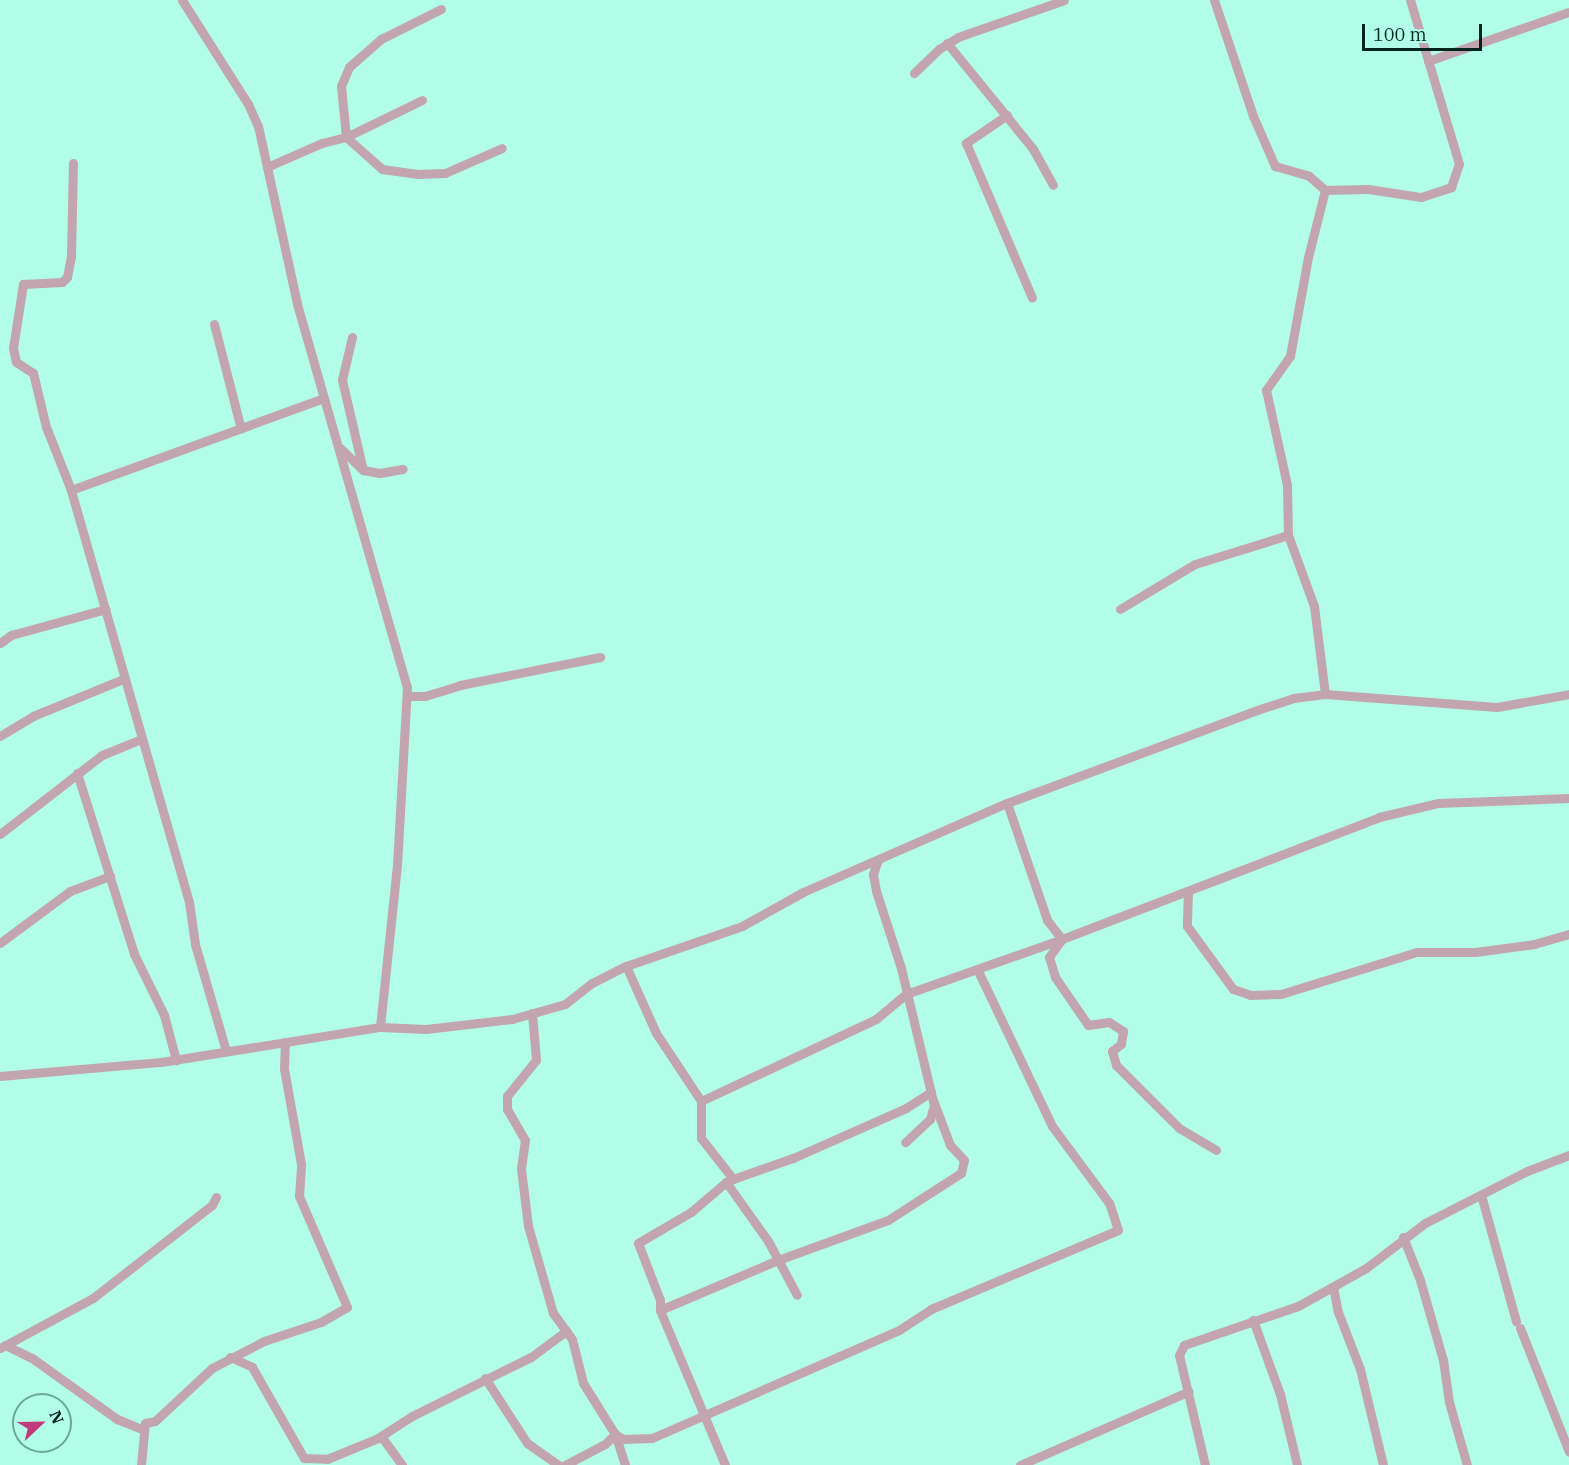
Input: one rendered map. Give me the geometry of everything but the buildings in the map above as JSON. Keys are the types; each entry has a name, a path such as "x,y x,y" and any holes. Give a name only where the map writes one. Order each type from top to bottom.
{"street":[{"path":"182,0 248,104 267,167 294,294 409,696 380,1027"},
{"path":"914,73 947,43 1064,0"},
{"path":"1214,0 1272,162 1286,171 1309,176 1325,190 1368,189 1421,197 1442,192 1455,182 1458,156 1410,0"},
{"path":"441,9 381,39 349,67 341,86 346,137 382,168 418,174 445,173 502,148"},
{"path":"1428,61 1569,12"},
{"path":"947,43 1041,159 1053,185"},
{"path":"267,167 322,143 346,137 422,100"},
{"path":"1006,115 966,143 1032,298"},
{"path":"73,163 71,257 67,277 62,282 23,284 13,348 16,362 33,373 46,427 71,490 106,609 123,679 189,902 195,944 226,1051"},
{"path":"1325,190 1308,257 1290,356 1266,390 1287,485 1288,535 1314,606 1325,694"},
{"path":"214,324 241,429"},
{"path":"352,337 342,380 363,470"},
{"path":"71,490 324,398"},
{"path":"338,446 363,470 380,473 403,470"},
{"path":"1120,609 1195,564 1288,535"},
{"path":"0,643 11,635 106,609"},
{"path":"409,696 425,696 460,685 600,657"},
{"path":"0,736 33,716 123,679"},
{"path":"0,1076 176,1060 380,1027 426,1029 531,1013 565,1004 592,983 626,966 742,926 803,892 1007,803 1293,698 1325,694 1497,707 1569,694"},
{"path":"0,834 108,751 141,739"},
{"path":"77,773 134,954 164,1015 176,1060"},
{"path":"700,1101 876,1019 906,994 1062,939 1379,818 1438,803 1569,798"},
{"path":"1007,803 1047,920 1062,939"},
{"path":"660,1310 778,1260 888,1220 961,1173 964,1160 950,1145 932,1096 873,874 878,860"},
{"path":"863,866 873,874"},
{"path":"0,943 70,891 110,876"},
{"path":"1188,892 1187,926 1233,989 1250,995 1281,994 1417,951 1475,952 1534,944 1569,934"},
{"path":"1062,939 1049,957 1053,973 1088,1025 1109,1022 1123,1031 1121,1044 1112,1051 1116,1065 1179,1128 1216,1150"},
{"path":"626,966 656,1033 700,1101 701,1138 778,1260 797,1295"},
{"path":"615,1434 638,1441 899,1330 931,1309 1118,1230 1109,1203 1052,1126 977,969"},
{"path":"531,1013 537,1060 507,1096 507,1109 525,1140 521,1169 528,1226 553,1313 572,1339 583,1383 615,1434 625,1465"},
{"path":"141,1465 142,1429 230,1357 321,1322 347,1307 299,1196 301,1164 284,1069 285,1042"},
{"path":"905,1142 930,1119 932,1096"},
{"path":"725,1465 660,1310 660,1300 638,1243 690,1212 729,1181 794,1158 932,1096"},
{"path":"1203,1464 1189,1391 1179,1355 1184,1345 1253,1320 1284,1312 1366,1268 1403,1237 1481,1195 1569,1155"},
{"path":"1481,1195 1518,1324 1569,1449"},
{"path":"3,1347 93,1298 216,1197"},
{"path":"1403,1237 1420,1280 1443,1360 1449,1402 1467,1465"},
{"path":"1333,1287 1338,1312 1360,1369 1383,1465"},
{"path":"1253,1320 1280,1394 1297,1465"},
{"path":"230,1357 252,1367 308,1462 327,1459 381,1436 485,1378 531,1357 566,1331"},
{"path":"3,1347 32,1358 117,1419 142,1429"},
{"path":"485,1378 527,1443 559,1465"},
{"path":"1020,1465 1189,1391"},
{"path":"565,1465 605,1444 615,1434"},
{"path":"381,1436 402,1465"}]}
